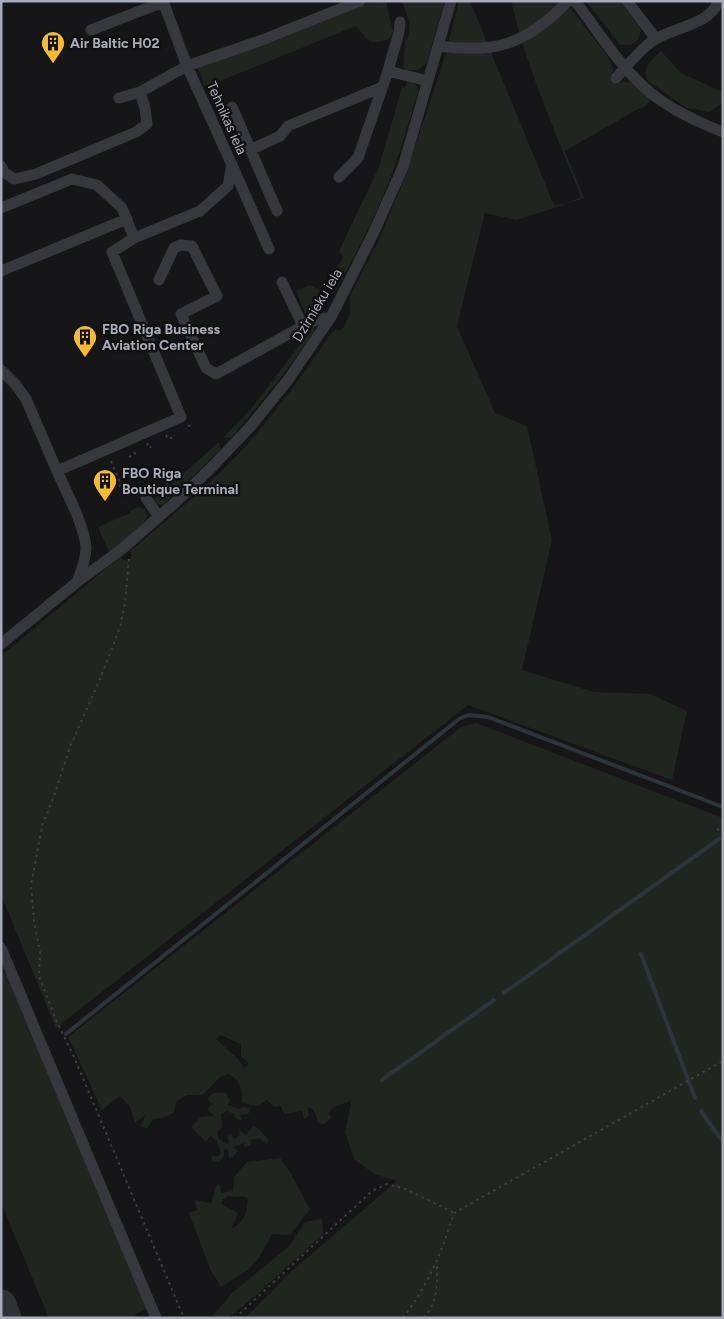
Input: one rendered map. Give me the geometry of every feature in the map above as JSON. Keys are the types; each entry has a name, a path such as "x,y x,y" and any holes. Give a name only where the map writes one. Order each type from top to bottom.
{"street":[{"path":"119,98 140,92 187,66 262,40 360,1"},
{"name":"Dzirnieku iela","path":"1,644 77,582 122,549 214,466 250,427 288,380 331,317 370,242 403,167 451,1"},
{"path":"438,46 478,49 515,41 539,28 568,1"},
{"path":"575,1 626,68 650,92 664,103 721,128"},
{"path":"626,1 653,35 652,41"},
{"path":"616,78 652,41 702,20 717,5 718,1"},
{"path":"91,30 163,2"},
{"name":"Tehnikas iela","path":"57,471 181,417 112,252 134,238 200,211 228,186 232,165 187,66 163,2"},
{"path":"339,177 358,158 388,71 400,22"},
{"path":"388,71 428,81"},
{"path":"250,150 280,136 288,126 382,87"},
{"path":"1,166 4,172 14,179 36,174 136,132 147,124 146,108 140,92"},
{"path":"232,107 277,211"},
{"path":"232,165 269,249"},
{"path":"1,208 72,179 97,184 122,208 134,238"},
{"path":"1,271 127,219"},
{"path":"159,280 174,248 180,245 192,246 217,296 181,314 206,368 216,374 303,326 316,320 331,317"},
{"path":"282,282 303,326"},
{"path":"1,370 16,385 26,399 83,534 86,547 85,557 77,582"},
{"path":"146,498 158,517"},
{"path":"122,549 129,559"},
{"path":"2,954 156,1318"}],"path":[{"path":"181,429 194,424"},
{"path":"160,438 166,435 168,439 176,436"},
{"path":"126,452 154,441"},
{"path":"147,443 149,448 151,447"},
{"path":"129,457 135,454 133,449"},
{"path":"110,459 121,485 119,486"},
{"path":"129,559 125,603 120,627 100,679 70,747 42,826 32,894 34,921 40,953 39,976 56,1020 78,1066 184,1318"},
{"path":"717,829 723,832"},
{"path":"403,1318 417,1300 437,1263 454,1213 723,1061"},
{"path":"235,1318 372,1191 386,1184 406,1189 454,1213"},
{"path":"424,1318 430,1310 437,1292 437,1263"}],"shaded area":[{"path":"386,1 393,32 390,39 377,42 370,41 356,26 205,87 198,68 368,3"},
{"path":"402,1 443,1 444,3 427,62 423,67 415,70 406,70 403,67 405,42 408,37 409,27 408,16"},
{"path":"459,1 470,1 554,205 565,204 581,197 525,51 511,1 565,1 608,57 614,70 611,73 620,83 630,81 650,100 646,106 565,151 584,198 517,220 485,213 457,326 495,413 527,426 552,540 522,670 594,692 650,694 687,711 672,780 468,705 56,1028 1,895 1,656 109,566 121,558 127,561 132,557 130,551 219,474 251,440 279,405 330,335 335,330 342,330 350,314 352,292 379,240 406,175 445,56"},
{"path":"586,1 620,1 641,29 639,39 631,45 620,45"},
{"path":"661,51 681,73 723,92 723,103 709,112 687,108 648,81 646,72 648,64"},
{"path":"407,82 415,84 418,92 381,201 359,248 334,293 329,294 315,316 308,320 296,291 310,285 324,293 343,257 339,251 379,167 402,87 405,88"},
{"path":"314,326 314,332 283,375 231,438 225,438 251,409"},
{"path":"219,442 221,449 163,505 157,504 153,500"},
{"path":"138,507 145,509 147,517 145,521 110,554 98,527 130,513 130,511"},
{"path":"476,723 723,818 723,1318 245,1318 294,1269 397,1181 374,1174 354,1159 345,1132 350,1101 332,1108 329,1113 331,1118 324,1124 318,1123 312,1109 308,1107 309,1116 304,1119 302,1111 284,1114 281,1106 274,1107 267,1100 258,1106 242,1103 240,1086 236,1079 229,1074 220,1077 202,1095 187,1095 176,1102 174,1113 162,1118 153,1119 147,1129 140,1126 146,1115 135,1123 130,1107 120,1096 102,1110 68,1037 461,727","holes":["220,1035 241,1044 241,1057 249,1063 244,1068 238,1059 216,1039"]},
{"path":"1,969 7,976 148,1308 135,1314 137,1318 49,1318 1,1203"},
{"path":"213,1093 226,1093 230,1101 227,1105 239,1109 244,1107 251,1109 248,1114 240,1115 242,1120 237,1119 234,1114 227,1111 221,1114 222,1127 217,1133 219,1139 227,1144 229,1142 227,1136 231,1135 234,1139 240,1135 239,1130 246,1135 253,1126 259,1129 269,1140 266,1144 259,1138 251,1140 250,1145 245,1147 244,1143 235,1146 234,1148 238,1151 233,1157 229,1158 228,1150 224,1149 224,1156 219,1162 212,1160 212,1155 218,1157 221,1152 216,1140 210,1136 206,1142 191,1127 201,1117 214,1116 207,1109 212,1104 207,1099"},
{"path":"280,1158 290,1172 310,1209 290,1235 272,1234 259,1258 248,1270 221,1287 210,1269 189,1213 197,1210 195,1200 211,1203 217,1184 220,1185 221,1193 233,1191 234,1177 247,1162","holes":["229,1196 248,1198 244,1216 231,1229 238,1214 221,1203 223,1199"]},
{"path":"322,1219 323,1234 259,1293 228,1318 211,1318 232,1293 289,1246 305,1222"}],"waterway":[{"path":"66,1034 459,719 468,715 488,717 723,807"},
{"path":"504,993 719,839"},
{"path":"641,954 695,1098"},
{"path":"382,1080 494,1000"},
{"path":"701,1111 723,1142"}],"taxiway":[{"path":"1,1305 6,1318"}],"place":[{"name":"Air Baltic H02","path":"53,64"},
{"name":"FBO Riga Business Aviation Center","path":"85,358"},
{"name":"FBO Riga Boutique Terminal","path":"105,502"}]}
